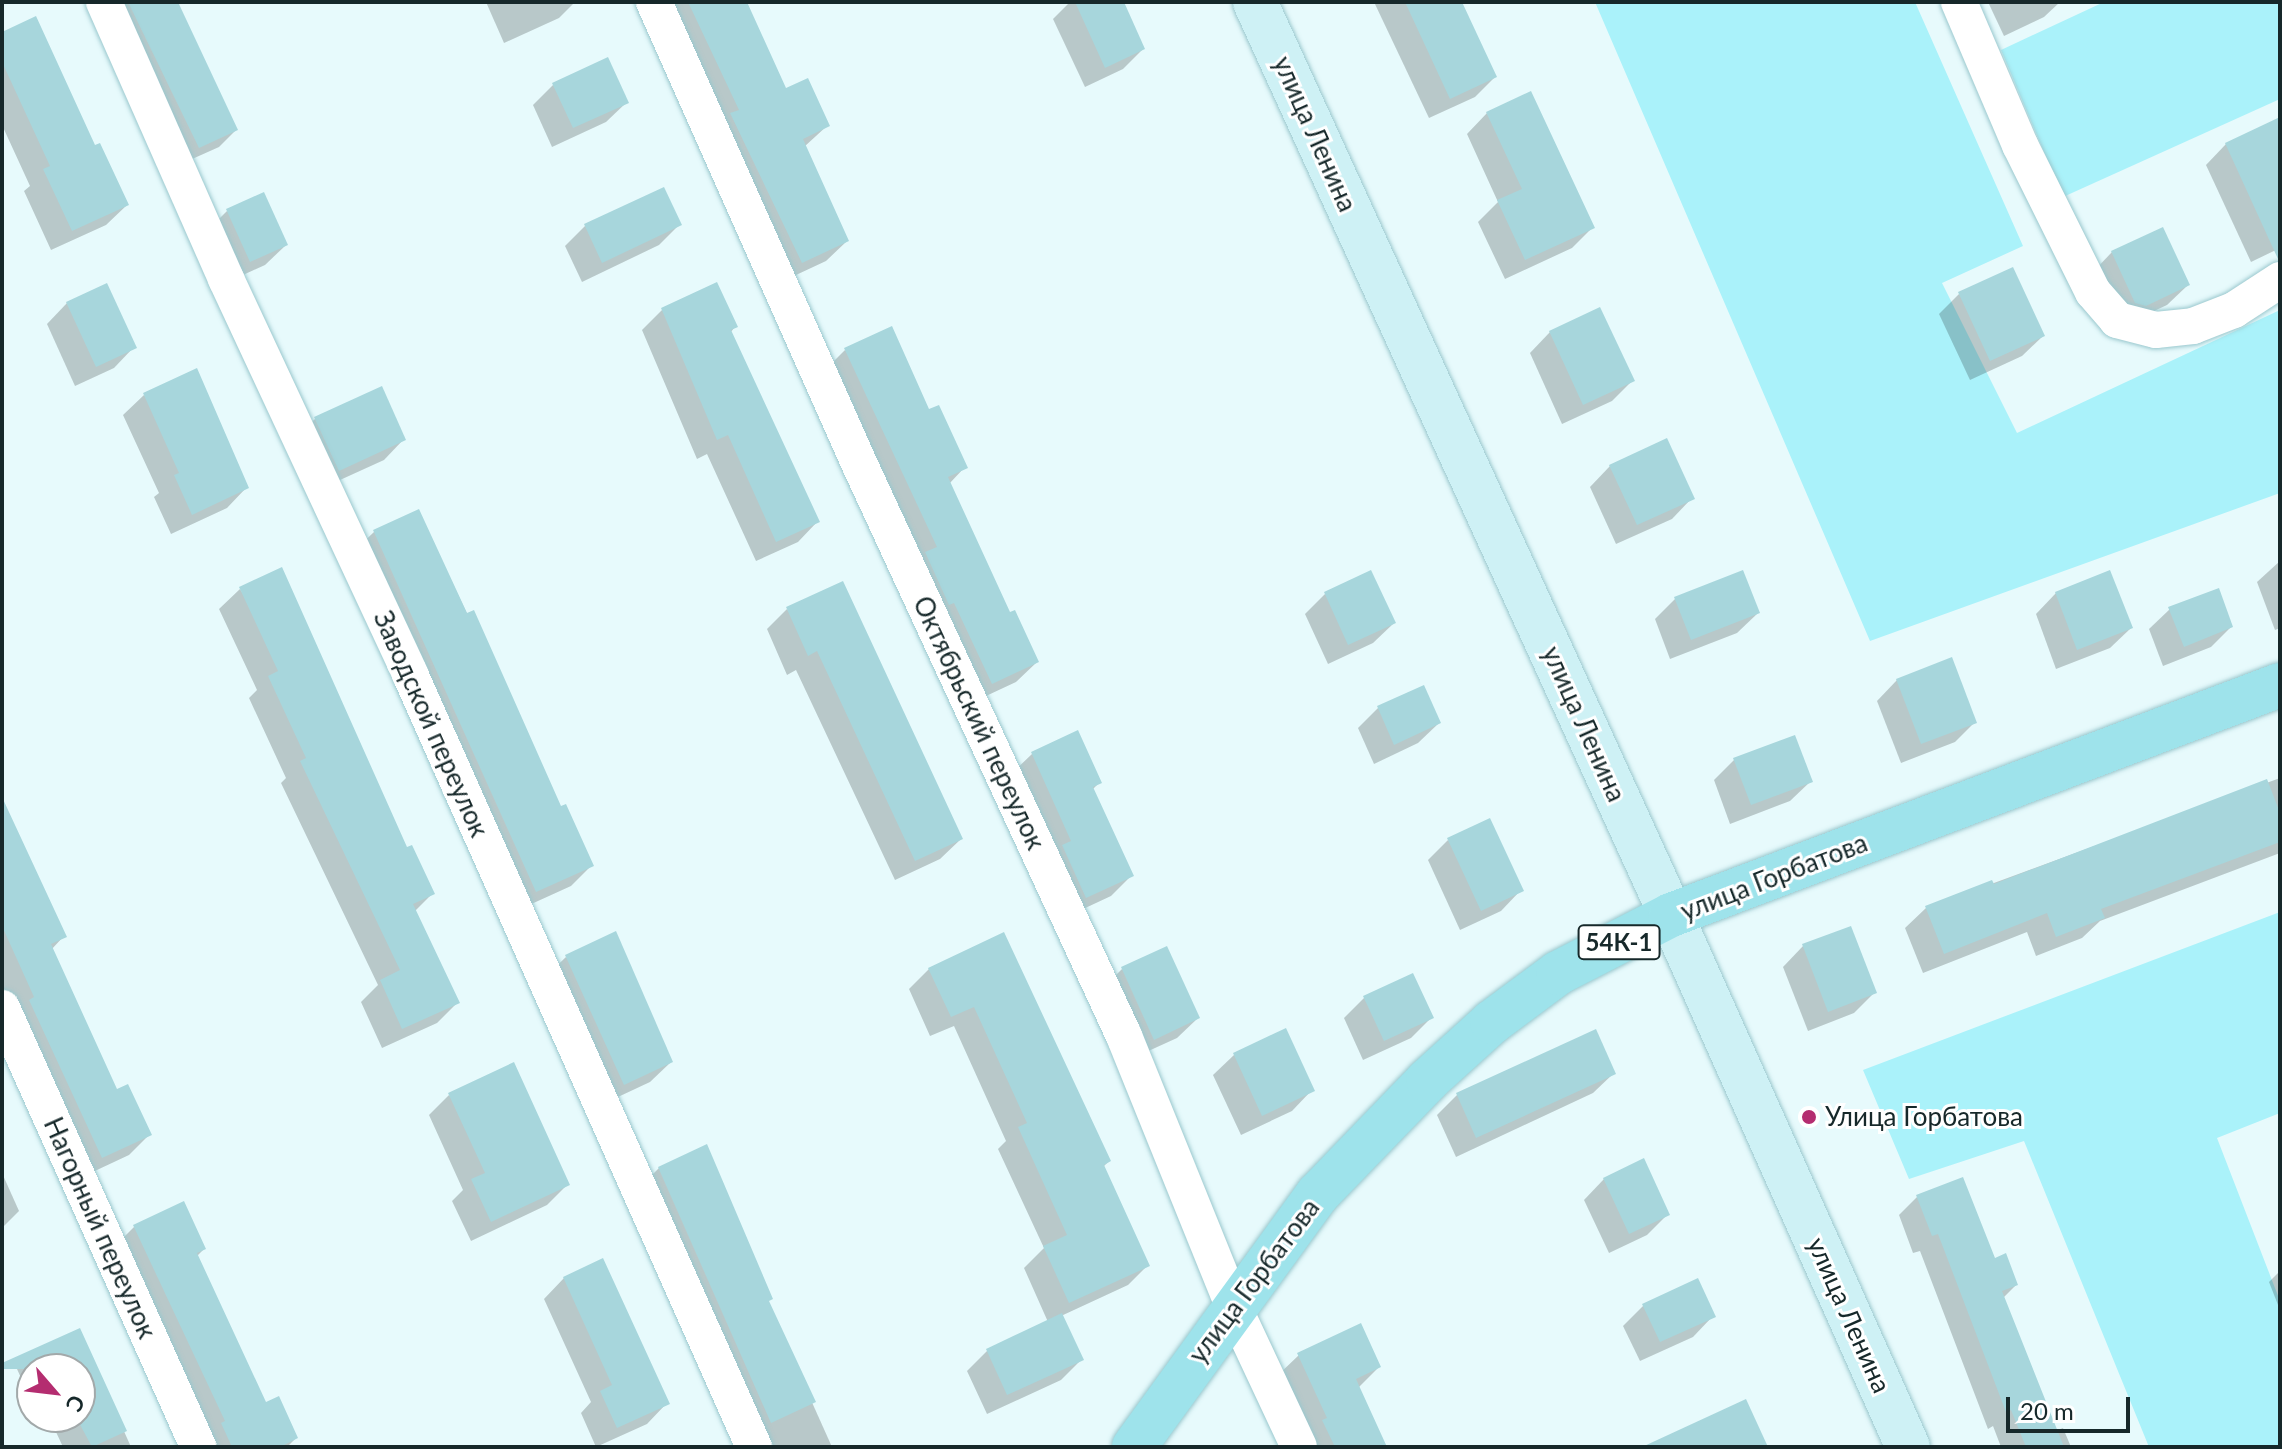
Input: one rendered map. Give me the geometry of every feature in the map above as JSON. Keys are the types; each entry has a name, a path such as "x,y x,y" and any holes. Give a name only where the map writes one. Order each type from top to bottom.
{"main road":[{"name":"улица Ленина","path":"1255,2 1671,915 1908,1447"},
{"name":"улица Горбатова","path":"1134,1447 1318,1194 1428,1080 1492,1022 1558,973 1671,915 2280,685"}],"street":[{"name":"Заводской переулок","path":"104,2 226,279 410,674 754,1447"},
{"name":"Октябрьский переулок","path":"654,2 859,463 1124,1036 1234,1308 1299,1447"},
{"path":"1959,2 2020,145 2093,292 2117,320 2156,330 2193,326 2234,310 2280,280"},
{"name":"Нагорный переулок","path":"2,1008 198,1447"}],"shaded area":[{"path":"1595,2 1915,2 2023,246 1942,283 2017,433 2280,310 2280,493 1870,641"},
{"path":"2104,2 2280,2 2280,99 2063,197 2001,50"},
{"path":"2280,912 2280,1113 2217,1138 2280,1301 2280,1447 2149,1447 2024,1141 1909,1179 1863,1070"}],"building":[{"path":"128,2 178,2 238,130 199,148"},
{"path":"688,2 747,2 786,88 808,78 830,126 803,139 849,241 802,263 730,113 739,110"},
{"path":"1075,2 1124,2 1145,49 1105,68"},
{"path":"1405,2 1462,2 1497,77 1450,99"},
{"path":"36,16 95,145 100,143 129,205 72,231 43,169 50,166 2,62 2,32"},
{"path":"608,57 629,103 573,128 552,83"},
{"path":"1531,91 1595,228 1525,260 1497,200 1522,189 1486,112"},
{"path":"2280,117 2280,259 2278,259 2225,143"},
{"path":"664,187 682,225 602,263 584,224"},
{"path":"264,192 288,245 250,262 226,209"},
{"path":"2163,227 2190,285 2146,306 2135,303 2111,251"},
{"path":"2013,267 2045,336 1990,361 1958,292"},
{"path":"717,282 738,327 731,330 820,522 776,542 728,435 717,440 661,308"},
{"path":"107,283 137,348 96,367 66,302"},
{"path":"1600,307 1635,381 1583,405 1549,331"},
{"path":"892,326 929,409 939,405 968,468 948,477 1010,612 1015,610 1039,662 992,684 954,603 949,605 925,552 937,547 844,348"},
{"path":"197,368 249,488 192,515 174,475 179,473 143,393"},
{"path":"382,386 406,440 339,471 314,417"},
{"path":"1667,438 1695,499 1637,525 1609,465"},
{"path":"419,509 467,613 474,610 561,806 566,804 594,866 536,892 373,530"},
{"path":"282,567 407,847 412,845 435,894 413,904 460,1003 402,1029 380,980 400,970 300,761 306,758 268,676 278,671 239,587"},
{"path":"1371,570 1396,623 1348,645 1324,592"},
{"path":"1743,570 1760,613 1691,640 1674,597"},
{"path":"2110,570 2133,628 2077,650 2055,592"},
{"path":"843,581 963,839 915,861 817,651 808,656 786,607"},
{"path":"2219,588 2233,627 2184,647 2168,607"},
{"path":"1952,657 1977,723 1921,744 1896,679"},
{"path":"1424,685 1441,723 1394,745 1377,706"},
{"path":"1078,730 1102,783 1093,787 1134,876 1086,898 1062,845 1071,841 1031,752"},
{"path":"1795,735 1813,782 1751,805 1733,758"},
{"path":"2267,779 2280,813 2280,842 2101,909 2105,918 2056,937 2047,913 1944,954 1925,906 1992,880 1994,884"},
{"path":"2,797 67,937 51,944 117,1089 128,1084 152,1135 102,1158 29,1000 34,997 2,926"},
{"path":"1490,818 1524,891 1481,911 1447,838"},
{"path":"1851,926 1877,993 1828,1012 1802,944"},
{"path":"616,931 673,1062 624,1085 565,955"},
{"path":"1004,932 1111,1161 1104,1165 1150,1266 1069,1303 1043,1246 1067,1235 1018,1127 1027,1123 974,1007 951,1017 928,968"},
{"path":"1167,946 1200,1018 1154,1040 1121,967"},
{"path":"1413,973 1434,1018 1384,1041 1363,996"},
{"path":"1286,1028 1315,1091 1262,1116 1233,1053"},
{"path":"1596,1029 1616,1074 1476,1138 1456,1093"},
{"path":"514,1062 570,1185 491,1222 471,1179 485,1173 448,1093"},
{"path":"707,1144 773,1299 769,1301 816,1402 771,1423 658,1167"},
{"path":"1644,1158 1670,1215 1629,1234 1603,1178"},
{"path":"1963,1177 1995,1258 2006,1253 2018,1285 2002,1291 2064,1447 2026,1447 2011,1410 2006,1412 1938,1234 1932,1236 1916,1195"},
{"path":"184,1201 206,1249 197,1253 266,1402 279,1396 298,1438 280,1447 232,1447 221,1423 225,1421 133,1225"},
{"path":"603,1258 670,1404 617,1428 600,1391 612,1385 563,1277"},
{"path":"1698,1278 1716,1317 1660,1342 1642,1304"},
{"path":"1062,1313 1084,1360 1007,1395 986,1349"},
{"path":"1361,1323 1381,1367 1356,1379 1387,1447 1335,1447 1322,1420 1327,1418 1297,1353"},
{"path":"80,1328 91,1353 24,1353"},
{"path":"16,1357 16,1369 2,1369 2,1363"},
{"path":"96,1363 127,1431 92,1447 85,1433 96,1433"},
{"path":"1746,1399 1768,1447 1642,1447"}],"place":[{"name":"Улица Горбатова","path":"1809,1117"}]}
